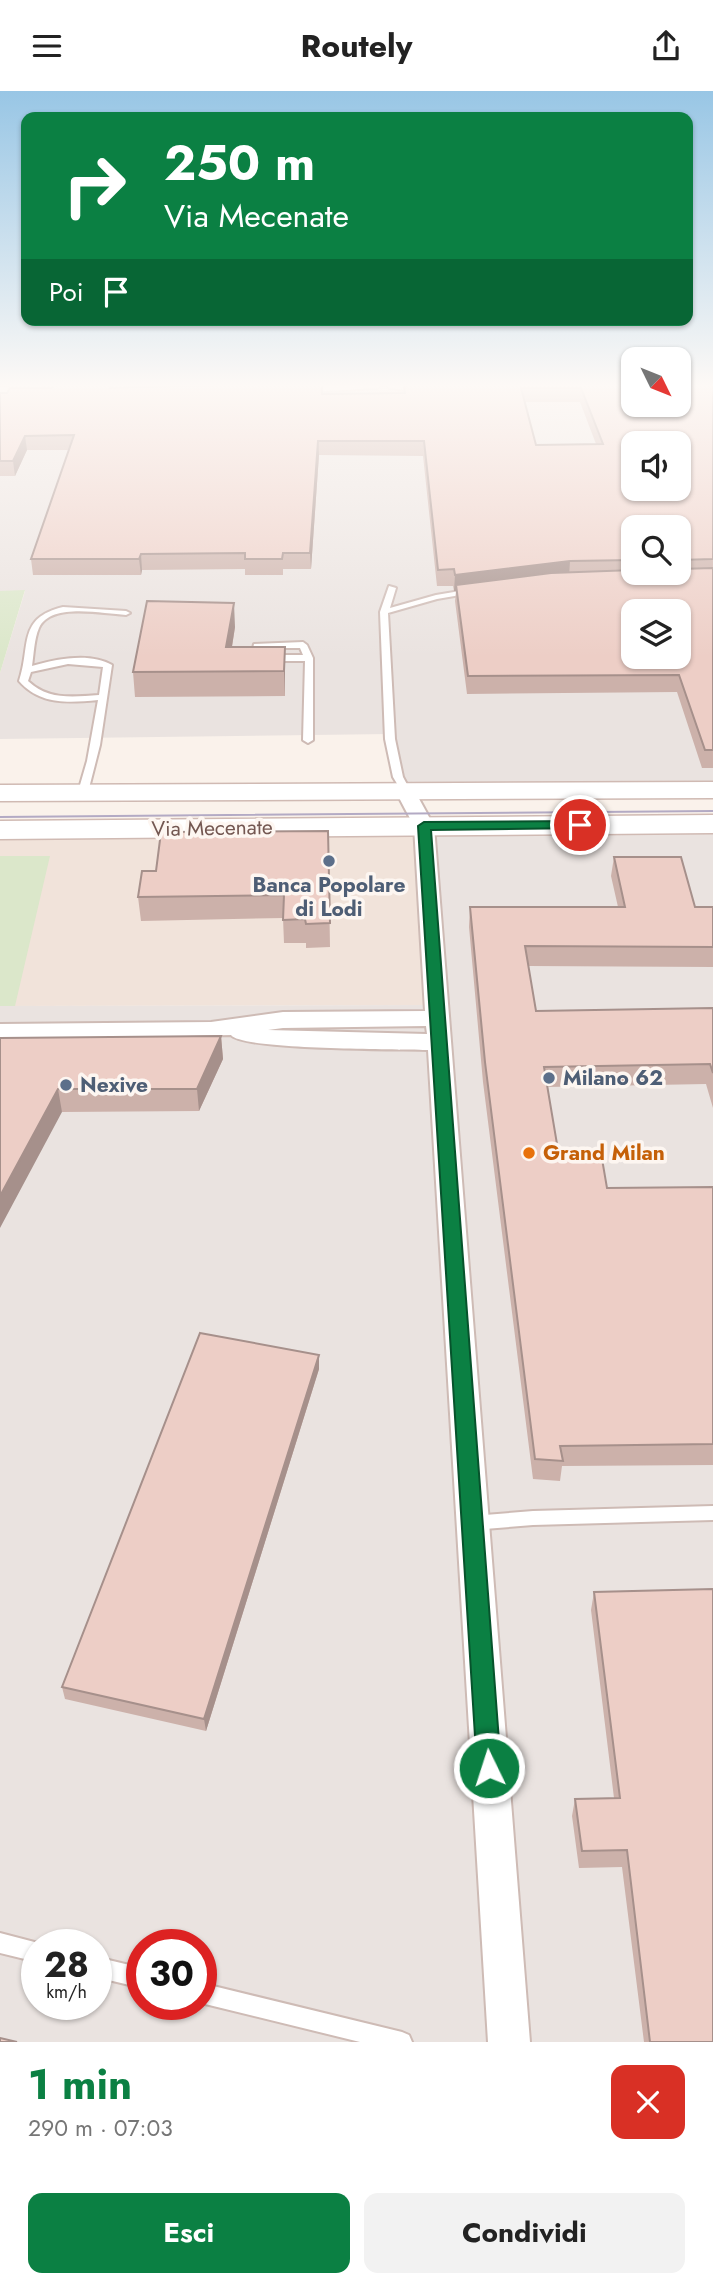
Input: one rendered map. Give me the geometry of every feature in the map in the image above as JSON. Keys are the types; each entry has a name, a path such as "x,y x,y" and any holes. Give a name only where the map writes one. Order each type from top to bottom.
{"main road":[{"name":"Via Mecenate","path":"0,793 713,790"},
{"name":"Via Mecenate","path":"0,830 713,824"}],"street":[{"path":"405,790 424,826 509,2042"},
{"path":"0,1033 211,1030 273,1038 437,1030"}],"lane":[{"path":"392,588 384,612 390,739 398,777 405,790"},
{"path":"384,612 436,597 484,589"},
{"path":"103,697 56,700 34,693 23,681 35,626 40,618 67,609 126,613"},
{"path":"308,740 309,658 303,645 278,643 257,646 255,658 309,658"},
{"path":"27,670 49,663 82,659 108,665 93,753 83,792"},
{"path":"472,1523 533,1518 713,1513"},
{"path":"0,1943 21,1948"},
{"path":"217,1997 354,2036 402,2042"}],"shaded area":[{"path":"0,475 621,475 621,501 691,501 691,475 713,475 713,790 405,790 390,734 0,739 0,673 25,591 0,591"},
{"path":"713,824 713,2042 0,2042 0,1006 435,1005 424,826"},
{"path":"424,826 436,1005 0,1006 0,830"}],"green space":[{"path":"25,590 0,673 0,591"},
{"path":"0,856 50,856 15,1006 0,1006"}],"building":[{"path":"60,475 316,475 310,553 283,553 282,559 245,559 245,553 141,554 139,559 31,559"},
{"path":"428,475 621,475 621,501 691,501 691,475 713,475 713,559 691,560 691,515 621,515 621,560 570,561 455,575 454,569 438,570"},
{"path":"713,568 713,750 705,750 679,675 468,676 456,585 551,573 621,570 621,585 691,585 691,569"},
{"path":"147,601 234,603 226,647 285,647 284,671 133,672"},
{"path":"328,831 330,923 306,924 305,919 283,920 284,895 138,897 142,871 156,871 161,832"},
{"path":"614,857 681,857 695,907 713,907 713,947 525,946 536,1011 713,1008 713,1073 710,1064 544,1067 559,1156 601,1153 607,1188 713,1187 713,1444 560,1446 563,1461 535,1459 485,1062 470,907 625,907"},
{"path":"221,1036 197,1089 58,1089 0,1196 0,1038"},
{"path":"200,1333 319,1355 204,1719 62,1687"},
{"path":"713,1589 713,2042 650,2042 627,1850 582,1851 575,1799 620,1798 594,1592"},
{"path":"0,2038 17,2042 0,2042"}],"tram line":[{"path":"0,817 713,811"}],"place":[{"name":"Banca Popolare di Lodi","path":"329,861"},
{"name":"Milano 62","path":"549,1078"},
{"name":"Nexive","path":"66,1085"},
{"name":"Grand Milan","path":"529,1153"}],"route":[{"path":"489,1768 424,826 580,825"}]}
